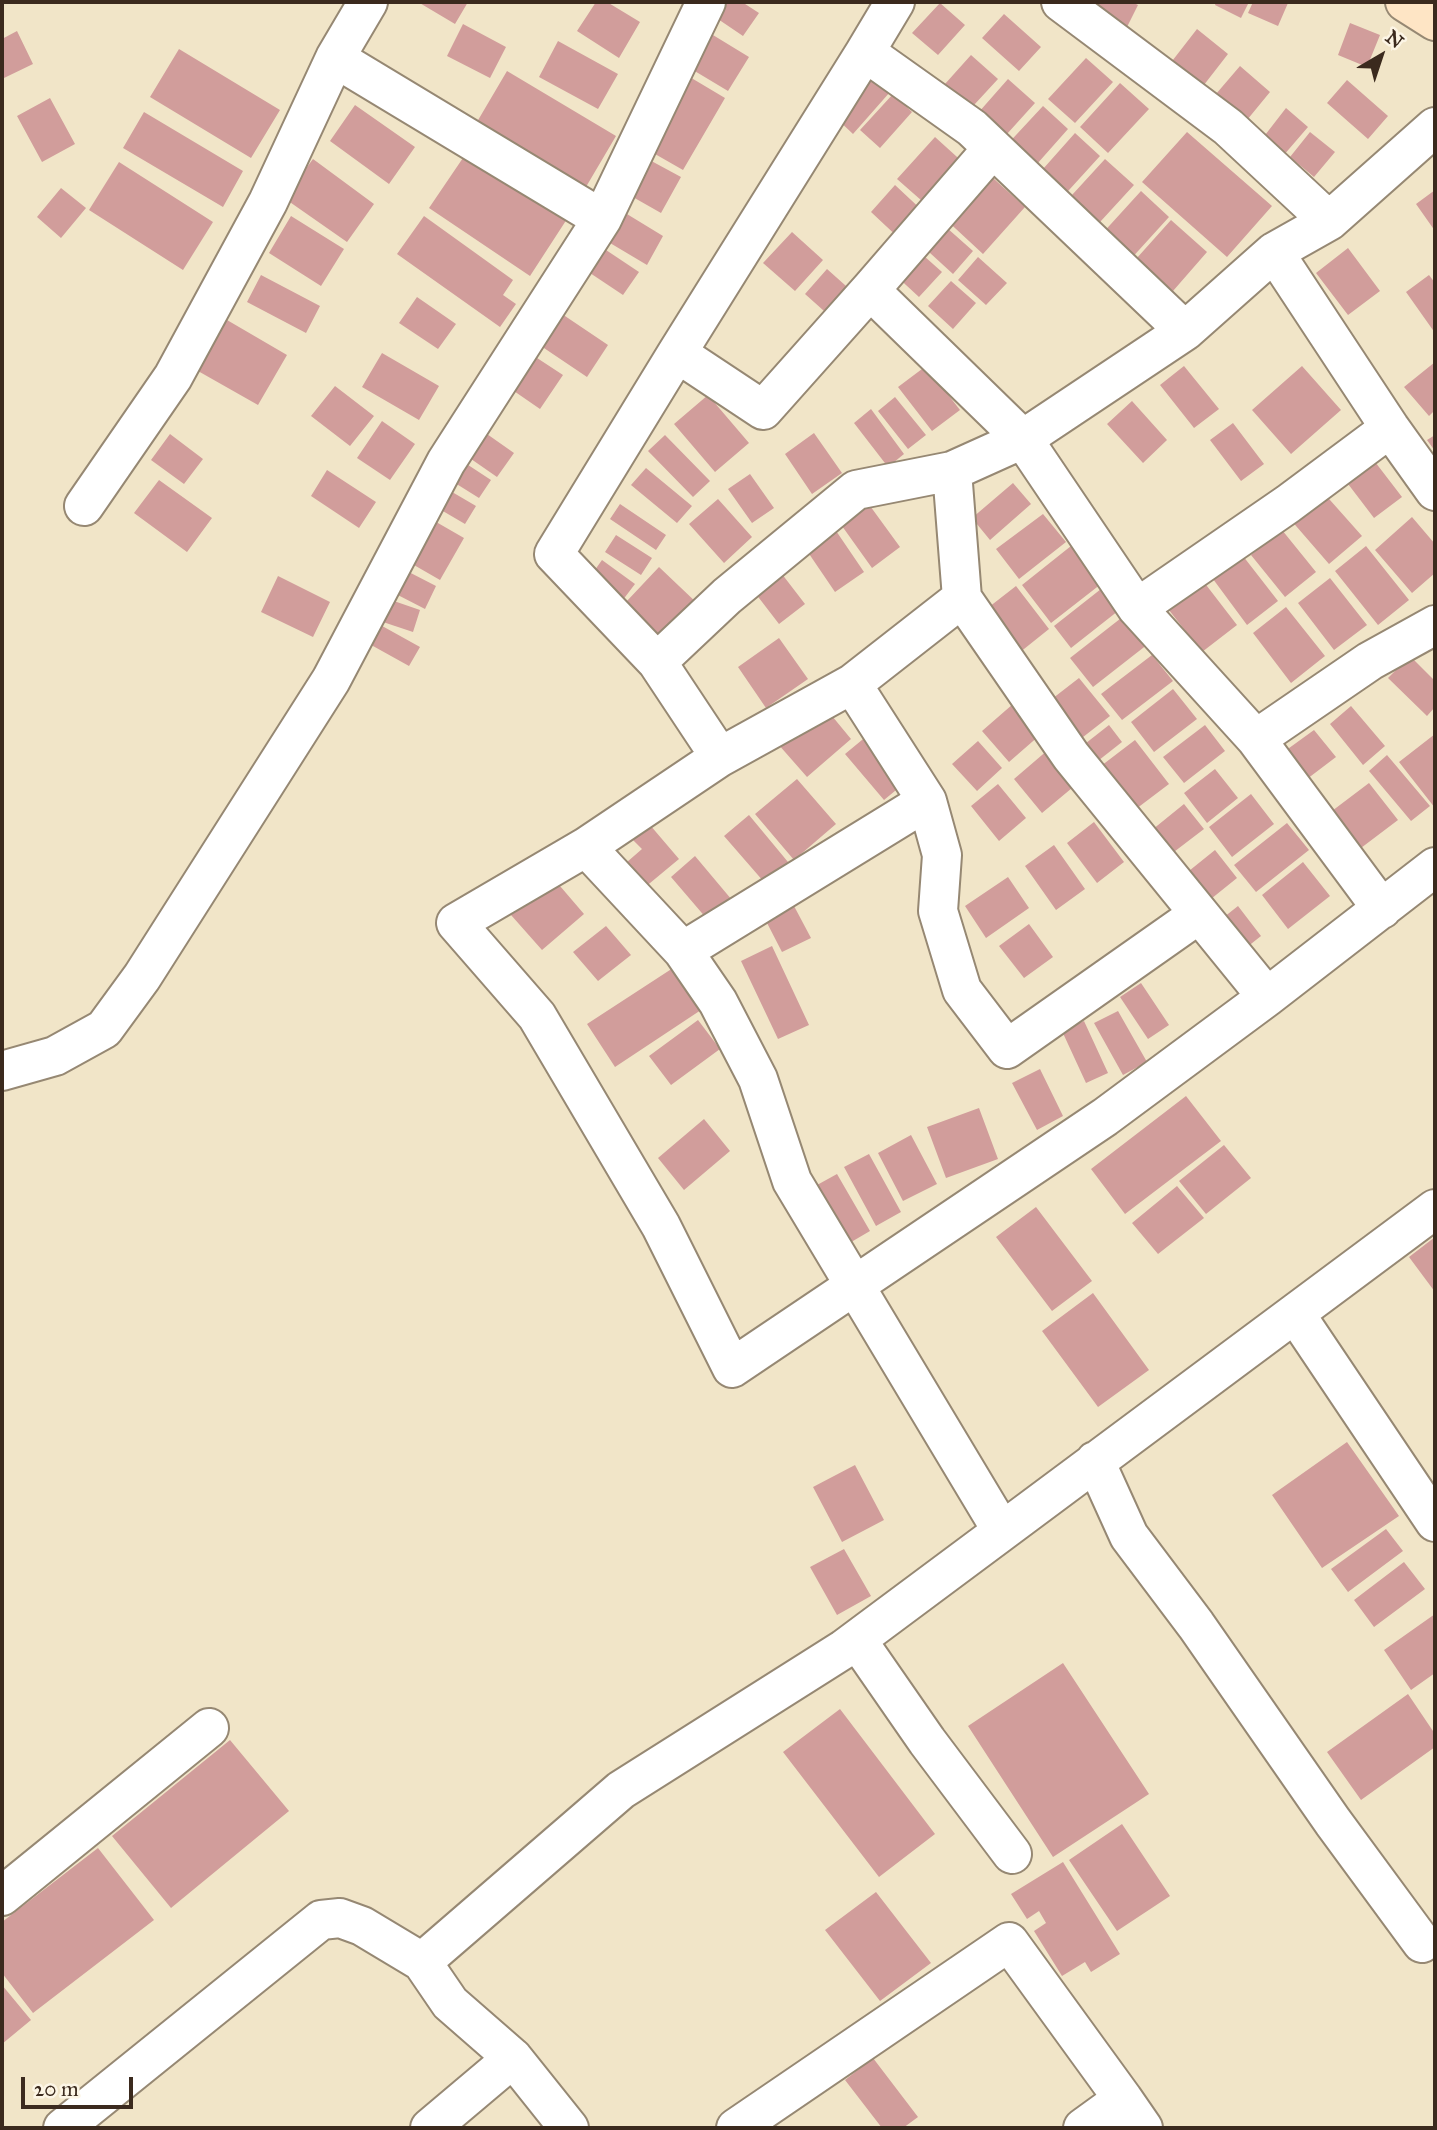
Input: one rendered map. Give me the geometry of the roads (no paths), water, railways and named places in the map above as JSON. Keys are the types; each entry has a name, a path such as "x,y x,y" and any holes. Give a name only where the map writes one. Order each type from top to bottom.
{"main road":[{"path":"1405,2 1435,21"}],"street":[{"path":"84,506 173,377 268,202 335,58 368,2"},
{"path":"2,1071 55,1056 104,1029 142,977 331,680 446,462 601,219 706,2"},
{"path":"720,757 657,662 554,554 895,2"},
{"path":"1061,2 1228,127 1329,222"},
{"path":"865,52 972,128 1185,331"},
{"path":"335,58 601,219"},
{"path":"657,662 726,596 856,490 952,471 1023,439 1185,331 1274,252 1329,222 1435,127"},
{"path":"677,352 763,410 993,148"},
{"path":"1274,252 1390,428 1435,491"},
{"path":"870,290 1023,439 1137,608 1256,739 1381,909"},
{"path":"1137,608 1288,504 1390,428"},
{"path":"952,471 962,598 1071,756 1267,997"},
{"path":"962,598 852,684 720,757 586,847 456,923 537,1016 661,1226 732,1368 1105,1117 1267,997 1435,867"},
{"path":"1256,739 1370,661 1435,625"},
{"path":"852,684 927,802 942,855 938,911 962,990 1007,1049 1199,914"},
{"path":"682,951 927,802"},
{"path":"586,847 682,951 719,1002 758,1079 792,1181 1002,1531"},
{"path":"422,1962 621,1790 857,1640 1435,1209"},
{"path":"1296,1315 1435,1521"},
{"path":"1095,1461 1129,1536 1196,1625 1333,1822 1422,1943"},
{"path":"857,1640 927,1741 1012,1854"},
{"path":"2,1896 209,1728"},
{"path":"63,2128 321,1920 340,1917 362,1926 422,1962 450,2003 513,2058 569,2128"},
{"path":"736,2128 1009,1942 1133,2114 1083,2128"},
{"path":"430,2128 513,2058"}]}
